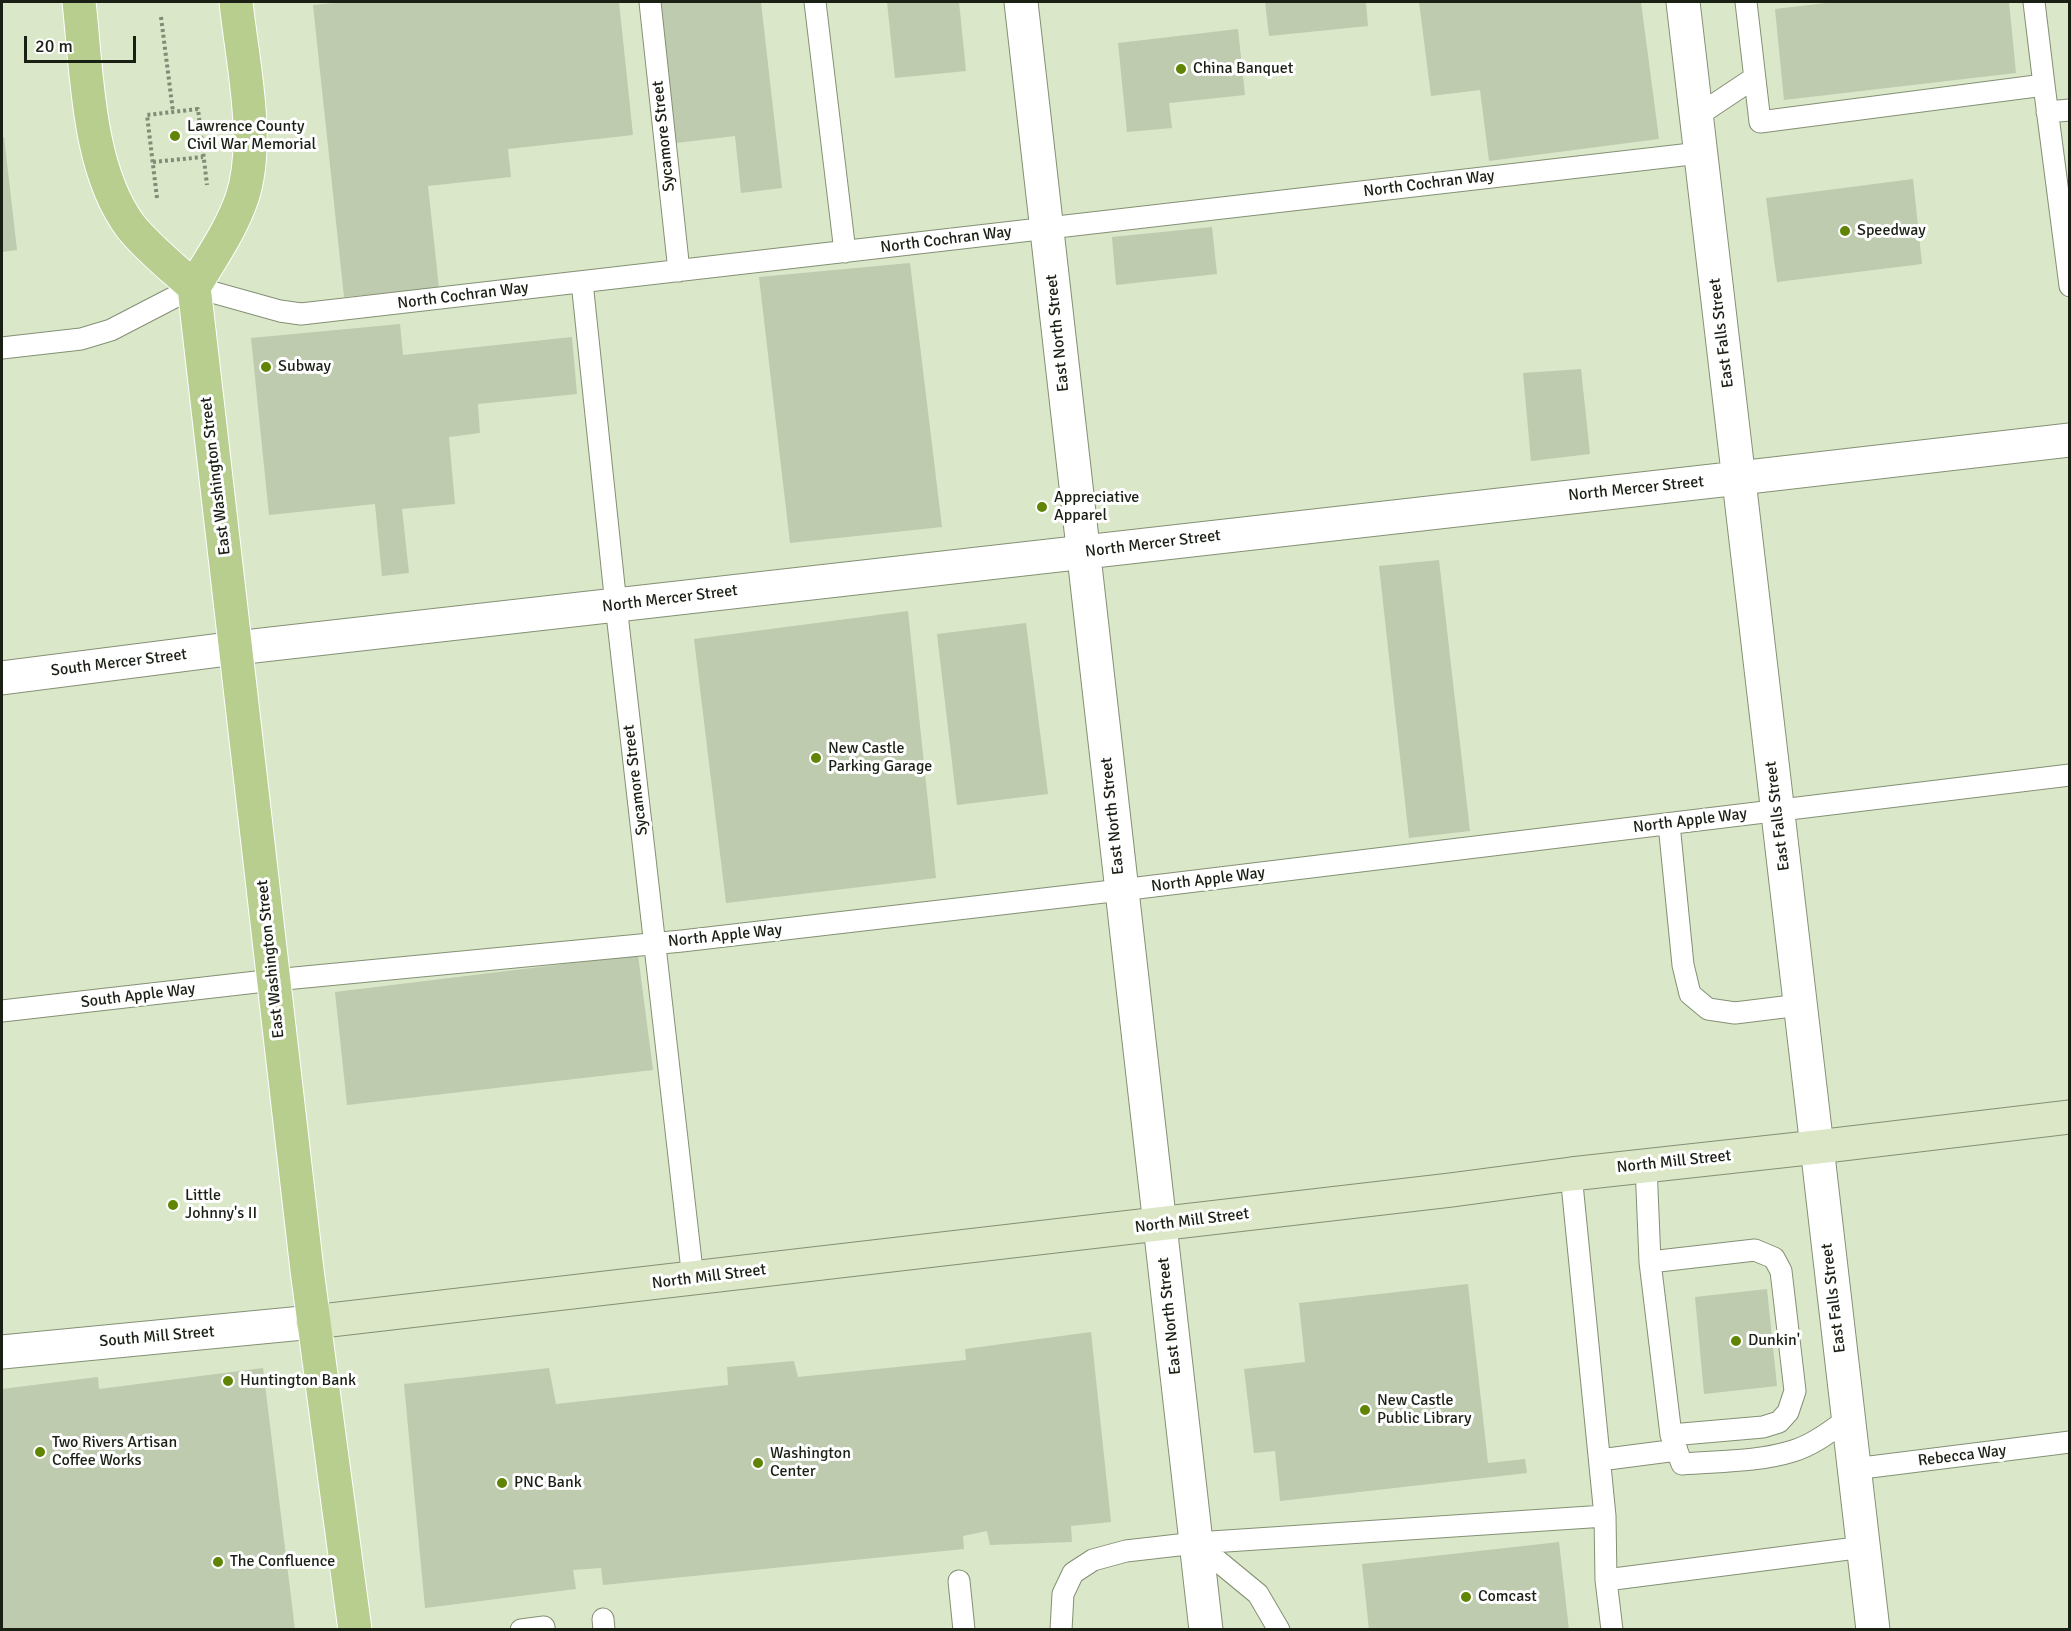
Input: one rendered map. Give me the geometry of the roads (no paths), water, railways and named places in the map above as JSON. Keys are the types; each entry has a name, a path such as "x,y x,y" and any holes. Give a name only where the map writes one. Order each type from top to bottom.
{"main road":[{"path":"79,2 93,131 99,155 117,203 130,226 148,246 194,287 233,219 248,172 249,113 236,2"},
{"name":"East Washington Street","path":"194,287 314,1322 355,1629"},
{"name":"North Mill Street","path":"314,1322 2070,1117"}],"street":[{"name":"East North Street","path":"1021,2 1206,1629"},
{"name":"East Falls Street","path":"1683,2 1873,1629"},
{"name":"North Mercer Street","path":"236,648 2070,440"},
{"name":"South Mercer Street","path":"2,678 236,648"},
{"name":"South Mill Street","path":"2,1352 314,1322"}],"lane":[{"name":"Sycamore Street","path":"650,2 679,271"},
{"path":"815,2 845,252"},
{"path":"1742,2 1760,122 2044,85"},
{"path":"2034,2 2070,286"},
{"path":"1697,116 1754,78"},
{"path":"2048,112 2070,110"},
{"name":"North Cochran Way","path":"194,287 301,314 1701,153"},
{"name":"Sycamore Street","path":"582,282 616,605 693,1279"},
{"path":"2,348 81,339 111,330 194,287"},
{"name":"North Apple Way","path":"274,980 655,944 2070,775"},
{"path":"1670,824 1683,965 1690,994 1708,1009 1735,1013 1800,1005"},
{"name":"South Apple Way","path":"2,1011 274,980"},
{"path":"1646,1165 1650,1262 1674,1443 1682,1464 1764,1457 1794,1451 1820,1439 1849,1418"},
{"path":"1571,1174 1600,1460 1605,1516 1606,1580 1612,1629"},
{"path":"1600,1460 1779,1422 1788,1412 1795,1391 1781,1271 1774,1258 1755,1250 1650,1262"},
{"name":"Rebecca Way","path":"1854,1469 2070,1442"},
{"path":"1061,1629 1063,1594 1073,1573 1093,1560 1126,1551 1196,1543 1605,1516"},
{"path":"1196,1543 1258,1594 1279,1629"},
{"path":"1606,1580 1864,1547"},
{"path":"959,1581 964,1629"},
{"path":"521,1629 544,1627 544,1629"}],"place":[{"name":"China Banquet","path":"1181,69"},
{"name":"Lawrence County Civil War Memorial","path":"175,136"},
{"name":"Speedway","path":"1845,231"},
{"name":"Subway","path":"266,367"},
{"name":"Appreciative Apparel","path":"1042,507"},
{"name":"New Castle Parking Garage","path":"816,758"},
{"name":"Little Johnny's II","path":"173,1205"},
{"name":"Dunkin'","path":"1736,1341"},
{"name":"Huntington Bank","path":"228,1381"},
{"name":"New Castle Public Library","path":"1365,1410"},
{"name":"Two Rivers Artisan Coffee Works","path":"40,1452"},
{"name":"Washington Center","path":"758,1463"},
{"name":"PNC Bank","path":"502,1483"},
{"name":"The Confluence","path":"218,1562"},
{"name":"Comcast","path":"1466,1597"}]}
